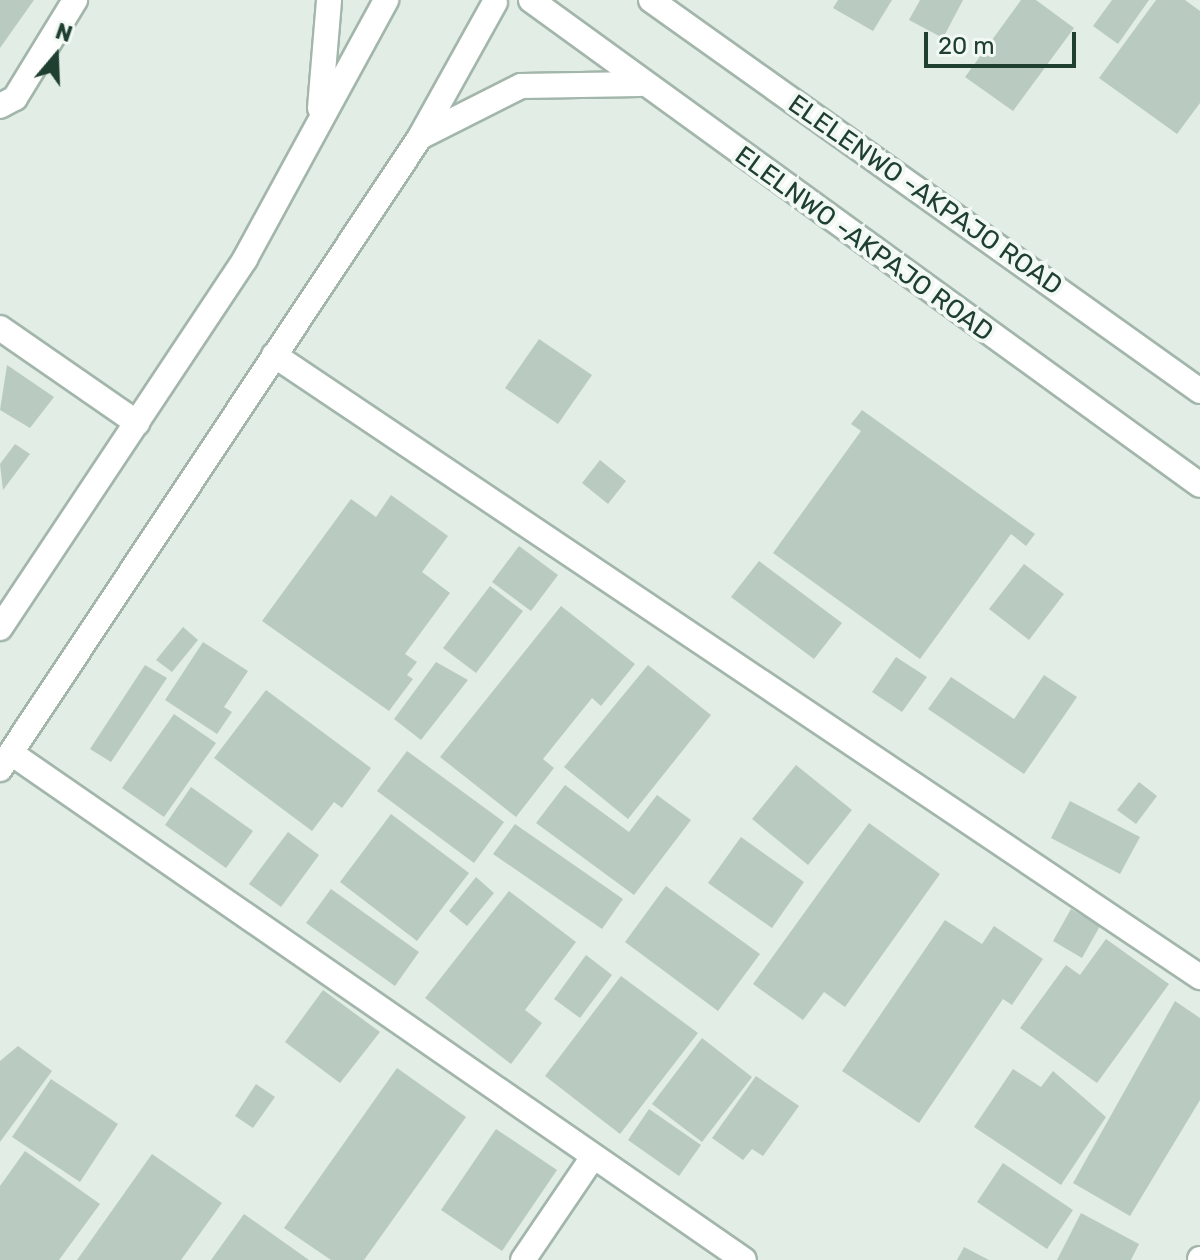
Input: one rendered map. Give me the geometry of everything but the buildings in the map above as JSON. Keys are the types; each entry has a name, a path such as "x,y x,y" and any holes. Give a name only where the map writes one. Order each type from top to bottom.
{"main road":[{"path":"0,106 15,98 75,0"},
{"path":"318,119 329,0"},
{"path":"0,628 245,259 318,119 386,0"},
{"name":"ELELNWO -AKPAJO ROAD","path":"531,0 640,84 1200,485"},
{"name":"ELELENWO -AKPAJO ROAD","path":"651,0 1200,391"},
{"path":"489,1 420,137 5,761 744,1260"},
{"path":"420,137 521,86 640,84"},
{"path":"0,328 137,423"},
{"path":"274,355 1200,977"},
{"path":"523,1260 593,1157"}]}
